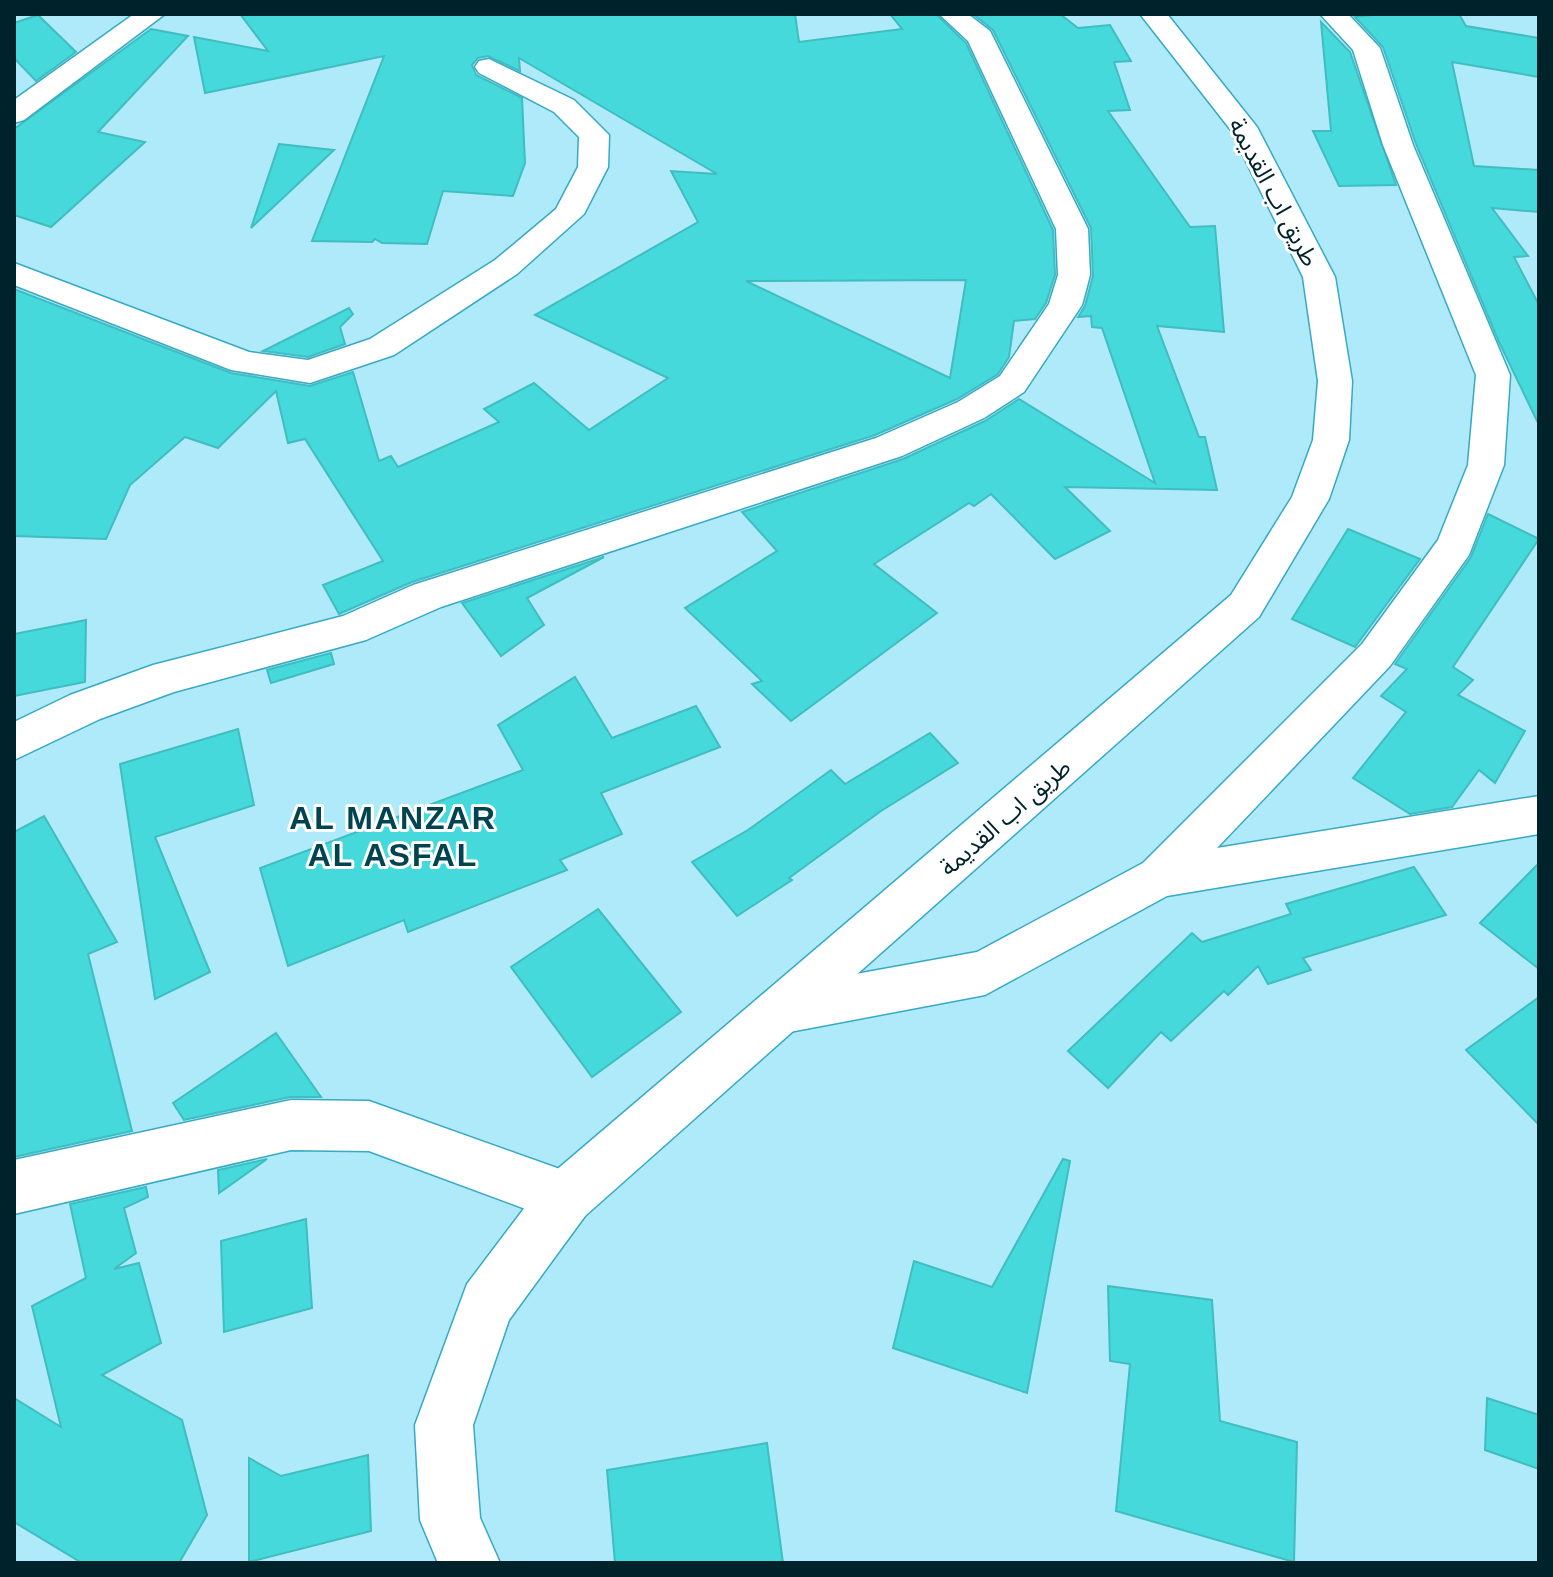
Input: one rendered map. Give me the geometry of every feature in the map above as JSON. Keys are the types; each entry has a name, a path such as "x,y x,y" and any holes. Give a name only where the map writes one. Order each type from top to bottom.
{"street":[{"path":"14,114 62,76 152,14"},
{"path":"14,742 85,707 168,677 352,629 427,596 889,447 971,410 1012,384 1065,305 1074,275 1072,229 980,37 952,14"},
{"name":"طريق اب القديمة","path":"469,1563 450,1520 444,1425 487,1304 566,1197 1245,606 1310,499 1331,440 1335,381 1319,277 1243,127 1153,14"},
{"path":"779,1011 985,973 1159,877 1376,655 1455,545 1486,465 1493,375 1398,145 1366,48 1333,14"},
{"path":"14,273 243,362 310,372 382,347 506,267 569,214 593,167 594,135 564,106 489,67"},
{"path":"1159,877 1539,815"},
{"path":"14,1187 291,1125 369,1126 566,1197"}],"building":[{"path":"240,14 795,14 799,42 902,29 890,14 936,14 966,43 1053,230 1055,275 1046,303 1035,319 1014,321 1009,357 998,374 957,399 875,435 412,582 339,614 323,585 383,561 305,439 288,443 276,391 218,448 185,437 130,485 106,539 14,536 14,289 231,373 310,386 353,372 379,461 391,456 398,467 499,422 484,409 534,383 589,430 668,378 535,315 698,222 671,171 717,174 519,58 520,71 488,56 478,58 472,65 476,75 522,98 525,163 513,196 443,191 427,244 382,243 375,239 372,242 312,241 384,56 205,93 194,37 268,51","holes":["966,280 950,378 746,281"]},
{"path":"973,14 1060,14 1078,28 1110,25 1131,61 1114,62 1130,110 1108,111 1190,227 1215,226 1224,332 1157,326 1199,437 1205,437 1217,490 1065,487 1110,531 1055,559 991,494 974,506 969,503 874,564 937,613 791,721 752,684 762,681 685,608 777,551 742,512 903,459 985,421 1019,399 1155,483 1102,328 1092,327 1091,316 1078,317 1085,306 1093,276 1091,228 993,30"},
{"path":"1459,14 1466,26 1539,38 1539,77 1452,62 1474,166 1539,170 1539,212 1492,208 1528,256 1514,257 1539,305 1539,425 1499,342 1416,144 1383,47 1355,17"},
{"path":"38,15 76,52 36,81 14,58 14,23"},
{"path":"1321,22 1350,52 1396,185 1339,186 1313,131 1331,131"},
{"path":"151,29 188,36 98,132 145,142 51,227 14,215 14,129"},
{"path":"279,144 334,150 251,228"},
{"path":"349,308 353,314 340,327 345,344 308,357 263,351"},
{"path":"1488,514 1539,539 1453,667 1473,680 1458,695 1525,731 1495,783 1479,770 1452,807 1410,814 1353,778 1406,712 1381,696 1407,669 1395,664 1471,557"},
{"path":"1348,529 1420,559 1355,647 1292,619"},
{"path":"604,557 527,598 544,625 501,656 462,603"},
{"path":"86,620 85,682 14,696 14,634"},
{"path":"331,653 334,664 271,683 267,670"},
{"path":"575,677 612,738 696,706 720,747 601,793 622,834 560,860 567,870 408,932 404,920 288,966 260,868 523,770 498,725"},
{"path":"238,729 254,805 155,837 210,972 155,999 120,764"},
{"path":"930,733 958,763 881,811 789,878 792,880 737,916 692,862 748,830 831,770 845,784"},
{"path":"44,816 117,942 88,954 132,1131 14,1157 14,832"},
{"path":"1539,863 1539,969 1480,923"},
{"path":"1414,867 1446,915 1303,958 1311,970 1268,984 1258,966 1228,995 1224,991 1171,1041 1161,1032 1108,1088 1068,1051 1192,933 1202,942 1291,914 1286,904"},
{"path":"598,909 681,1012 592,1077 511,967"},
{"path":"1539,997 1539,1125 1466,1050"},
{"path":"276,1033 321,1097 290,1097 184,1120 173,1103"},
{"path":"267,1159 219,1193 218,1170"},
{"path":"1063,1159 1070,1161 1027,1393 893,1348 914,1261 992,1287"},
{"path":"146,1187 148,1197 124,1208 136,1253 114,1269 139,1263 161,1343 102,1375 182,1420 207,1515 179,1563 82,1563 14,1522 14,1398 61,1427 32,1306 86,1278 70,1204"},
{"path":"306,1219 312,1308 224,1332 221,1241"},
{"path":"1108,1286 1212,1300 1220,1421 1297,1442 1294,1562 1116,1511 1130,1364 1110,1361"},
{"path":"1487,1398 1539,1415 1539,1469 1485,1450"},
{"path":"767,1443 783,1563 615,1563 607,1470"},
{"path":"368,1455 371,1531 249,1562 249,1458 281,1476"}],"district":[{"name":"AL MANZAR AL ASFAL","path":"393,836"}]}
